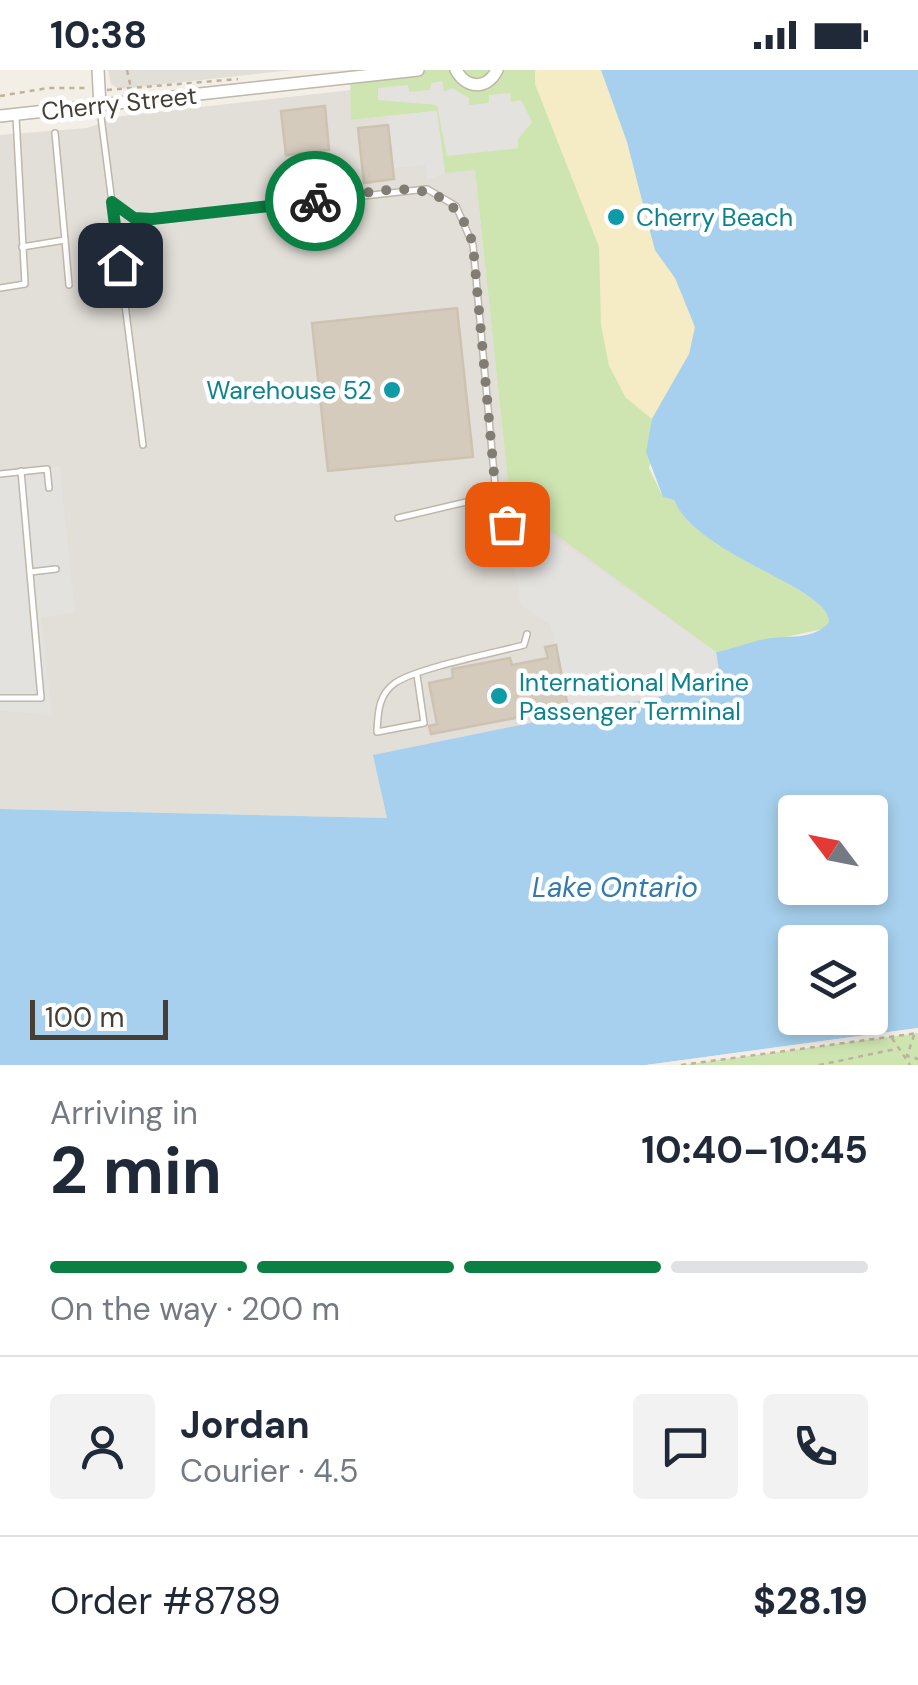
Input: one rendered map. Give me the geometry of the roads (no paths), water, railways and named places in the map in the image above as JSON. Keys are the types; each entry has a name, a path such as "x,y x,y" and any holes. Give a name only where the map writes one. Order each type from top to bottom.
{"street":[{"path":"98,70 100,106"},
{"name":"Cherry Street","path":"0,116 418,70"},
{"path":"456,70 462,80 478,86 489,81 497,70"}],"lane":[{"path":"100,106 143,445"},
{"path":"0,288 25,284 16,114"},
{"path":"55,133 69,285"},
{"path":"112,202 134,218 152,219 426,189 456,206 473,245 496,496 507,524"},
{"path":"22,247 65,240"},
{"path":"0,474 47,469 49,488"},
{"path":"0,698 41,698 21,472"},
{"path":"398,518 496,496"},
{"path":"30,572 56,568"},
{"path":"417,676 424,723 377,732 378,705 397,682 417,676 524,645 527,634"}],"water":[{"name":"Lake Ontario","path":"601,70 918,70 918,1028 888,1032 888,925 778,925 778,1035 867,1035 646,1065 0,1065 0,809 387,818 373,755 721,684 716,652 765,639 808,635 829,622 824,609 808,596 708,538 687,520 674,500 663,497 646,452 652,419 689,354 695,327 675,278 655,250 627,142"}],"place":[{"name":"Cherry Beach","path":"616,217"},
{"name":"Warehouse 52","path":"392,390"},
{"name":"International Marine Passenger Terminal","path":"499,696"}]}
